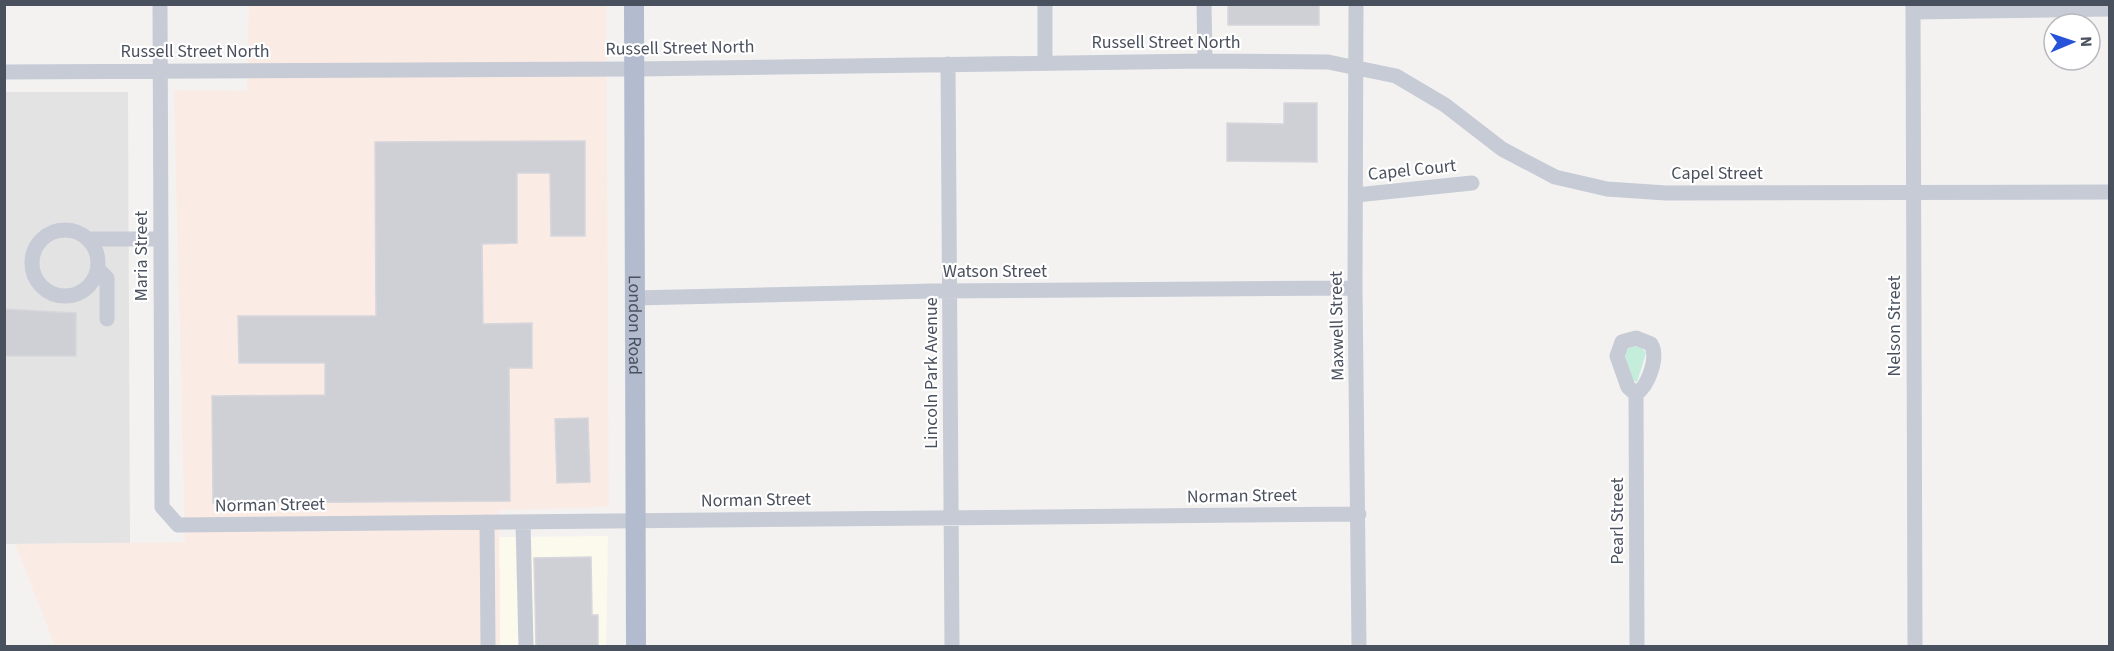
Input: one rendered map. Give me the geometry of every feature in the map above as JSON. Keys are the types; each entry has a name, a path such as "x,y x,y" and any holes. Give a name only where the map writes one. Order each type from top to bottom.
{"main road":[{"name":"London Road","path":"634,4 636,646"}],"street":[{"name":"Maria Street","path":"160,4 162,507"},
{"path":"1045,4 1045,63"},
{"path":"1204,4 1205,61"},
{"name":"Maxwell Street","path":"1356,4 1355,288 1359,646"},
{"path":"1913,8 2109,9"},
{"name":"Nelson Street","path":"1913,8 1915,646"},
{"name":"Russell Street North","path":"4,72 635,69 1205,61 1328,62 1356,66"},
{"name":"Lincoln Park Avenue","path":"948,64 952,646"},
{"name":"Capel Street","path":"1356,66 1396,76 1445,105 1502,149 1555,177 1607,189 1666,193 2109,192"},
{"name":"Capel Court","path":"1356,195 1472,183"},
{"path":"88,239 98,258 98,269 87,289 66,297 45,290 33,272 35,250 49,234 70,230 88,239 161,239"},
{"path":"98,269 107,278 107,319"},
{"name":"Watson Street","path":"634,297 950,291 1355,288"},
{"name":"Pearl Street","path":"1636,394 1637,646"},
{"name":"Norman Street","path":"162,507 178,525 1359,514"},
{"path":"487,522 488,646"},
{"path":"523,522 526,646"}],"shaded area":[{"path":"249,5 606,5 609,507 499,510 500,646 55,646 15,544 185,542 174,90 247,91"},
{"path":"5,92 128,92 130,543 5,544"},
{"path":"608,536 606,646 500,646 499,537"}],"green space":[{"path":"1634,346 1642,348 1646,353 1637,382 1633,381 1625,355 1627,349"}],"building":[{"path":"1228,4 1319,4 1319,25 1228,25"},
{"path":"1284,103 1317,103 1317,162 1227,161 1227,123 1284,124"},
{"path":"585,141 585,236 551,236 550,173 517,173 517,243 482,244 483,324 532,323 532,368 509,368 510,501 213,503 212,396 325,395 325,363 239,363 238,316 376,316 375,142"},
{"path":"4,309 76,313 76,356 4,356"},
{"path":"588,418 590,482 557,483 555,419"},
{"path":"591,557 592,615 598,615 598,646 536,646 534,558"}]}
